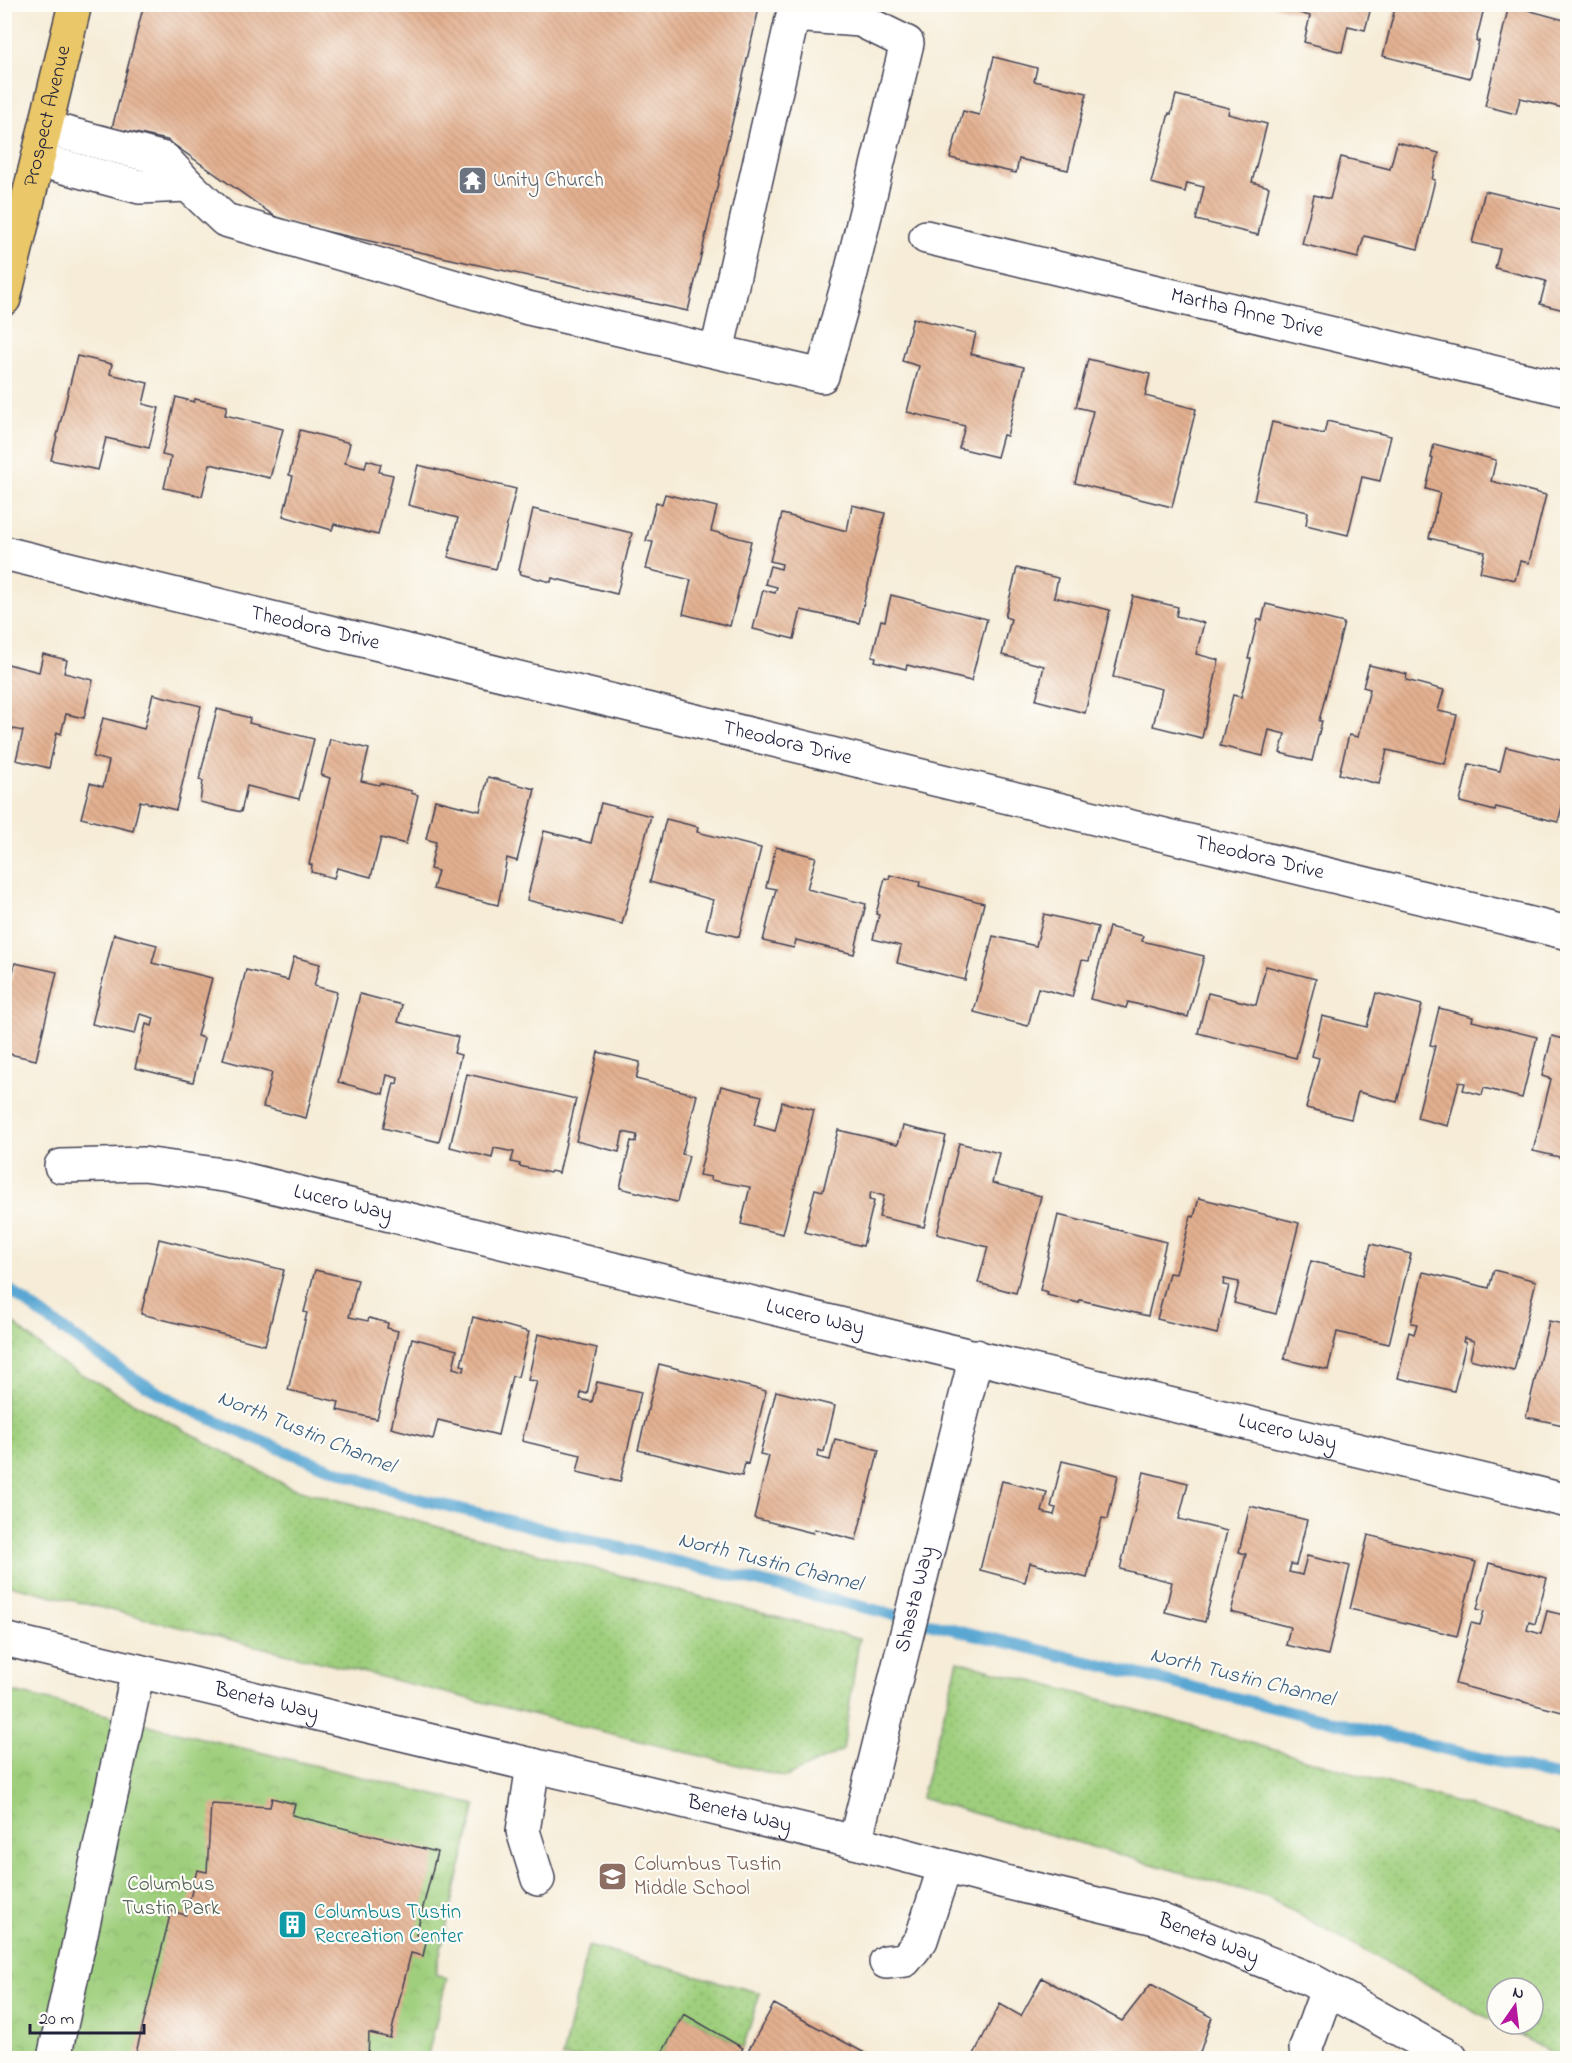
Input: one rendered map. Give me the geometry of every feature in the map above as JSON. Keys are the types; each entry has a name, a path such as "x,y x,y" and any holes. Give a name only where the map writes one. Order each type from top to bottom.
{"main road":[{"name":"Prospect Avenue","path":"4,299 75,4"}],"street":[{"path":"46,128 164,159 225,220 528,308 822,376 851,273 907,43 860,20 793,15 717,351"},
{"path":"38,160 140,187 188,185"},
{"name":"Martha Anne Drive","path":"926,237 1568,390"},
{"name":"Theodora Drive","path":"4,553 1568,933"},
{"name":"Lucero Way","path":"61,1166 144,1164 230,1176 1568,1501"},
{"name":"Shasta Way","path":"855,1842 976,1356"},
{"name":"Beneta Way","path":"4,1639 855,1842 1155,1918 1309,1979 1451,2058"},
{"path":"54,2058 138,1671"},
{"path":"533,1765 523,1831 538,1879"},
{"path":"886,1962 905,1960 921,1940 945,1866"},
{"path":"1307,2058 1306,2048 1327,1990"}],"green space":[{"path":"5,1316 59,1362 289,1487 859,1639 843,1750 786,1777 5,1584"},
{"path":"958,1661 1099,1699 1567,1835 1567,2058 1561,2058 1521,2036 1545,2036 1545,1976 1485,1976 1485,2016 1267,1897 921,1798"},
{"name":"Columbus Tustin Park","path":"5,1690 476,1805 435,1974 447,1978 427,2058 5,2058"},
{"path":"588,1946 760,1993 743,2048 684,2014 659,2058 562,2058"}],"building":[{"name":"Unity Church","path":"144,4 760,4 688,311 283,222 167,140 112,128"},
{"path":"1268,4 1372,4 1365,30 1348,26 1342,52 1304,42 1310,16"},
{"path":"1396,4 1485,4 1470,78 1383,56"},
{"path":"1509,5 1568,21 1568,109 1520,98 1516,114 1485,106"},
{"path":"994,57 1037,68 1034,81 1087,93 1068,170 1019,159 1016,173 950,158 963,111 979,115"},
{"path":"1176,95 1229,108 1228,114 1267,124 1252,182 1269,187 1258,235 1196,220 1204,187 1187,183 1185,192 1151,183 1169,113 1171,114"},
{"path":"1397,142 1439,153 1432,179 1435,180 1418,249 1364,236 1358,258 1302,244 1314,195 1330,199 1341,157 1390,169"},
{"path":"1485,191 1568,211 1568,311 1540,304 1546,281 1495,268 1500,249 1472,243"},
{"path":"913,318 976,333 971,354 1024,367 1007,436 1003,435 997,457 959,448 965,426 907,412 919,366 902,361"},
{"path":"77,356 112,364 110,374 148,383 143,404 159,408 149,448 106,438 98,470 51,460"},
{"path":"1088,359 1150,374 1145,396 1196,409 1172,507 1075,483 1093,411 1076,407"},
{"path":"176,397 227,406 225,415 283,429 270,478 210,464 202,496 164,488 171,457 162,455"},
{"path":"1327,421 1391,436 1380,481 1362,477 1348,535 1306,525 1308,512 1254,500 1272,422 1324,434"},
{"path":"300,430 350,443 345,463 365,468 367,460 381,464 379,472 393,475 378,535 334,524 332,530 283,516 293,476 289,475"},
{"path":"1434,444 1496,460 1491,481 1546,495 1529,563 1520,561 1515,580 1480,572 1485,552 1429,538 1440,493 1426,489"},
{"path":"418,465 516,489 496,569 448,557 458,518 408,505"},
{"path":"665,494 717,507 711,531 751,541 730,626 683,614 691,580 646,569 653,542 646,541 656,502 662,504"},
{"path":"852,505 885,513 859,623 801,610 794,639 753,629 763,590 775,593 777,587 765,584 770,566 781,569 782,564 770,561 782,514 847,531"},
{"path":"533,509 632,533 617,594 552,578 551,582 520,574"},
{"path":"1017,568 1058,578 1054,597 1110,610 1085,713 1036,700 1044,666 1002,655 1011,619 1005,617"},
{"path":"891,595 987,619 971,681 907,665 906,669 875,661 876,657 872,656 881,620 885,621"},
{"path":"1133,596 1178,607 1176,616 1204,623 1196,654 1219,660 1202,738 1153,726 1162,689 1113,677"},
{"path":"1266,604 1344,623 1319,721 1322,721 1312,761 1280,753 1285,734 1269,730 1263,756 1220,746 1233,695 1241,697 1258,619 1262,620"},
{"path":"43,654 67,660 64,673 93,680 84,718 66,714 61,734 57,732 49,768 16,760 23,731 4,727 4,663 39,672"},
{"path":"1369,665 1407,674 1406,680 1444,690 1438,711 1457,715 1445,764 1387,750 1379,784 1339,774 1349,735 1358,737 1370,689 1363,687"},
{"path":"153,694 201,706 176,810 140,801 133,831 81,818 90,783 103,787 109,761 93,757 103,718 144,729"},
{"path":"217,709 250,718 249,723 314,739 299,799 247,786 241,812 200,802 203,781 199,780"},
{"path":"330,739 369,749 361,781 379,785 380,783 412,791 411,793 418,795 406,844 381,838 371,877 337,868 334,878 311,872 312,865 309,864 330,778 321,775"},
{"path":"1506,747 1568,762 1568,784 1558,822 1496,807 1495,811 1460,802 1469,764 1500,771"},
{"path":"488,777 535,789 517,861 507,858 498,905 433,889 438,871 430,869 436,842 426,839 435,800 480,811"},
{"path":"601,803 651,816 622,924 527,900 544,831 591,843"},
{"path":"666,819 698,827 697,832 761,848 739,937 706,929 713,900 650,882"},
{"path":"776,847 816,857 807,889 866,904 854,954 796,940 794,948 763,941 776,889 766,887"},
{"path":"890,875 920,882 919,886 984,903 965,980 897,963 901,946 873,939 879,915 876,914 885,878 889,879"},
{"path":"1044,914 1098,927 1089,961 1082,960 1072,997 1038,988 1028,1026 974,1012 993,936 1036,946"},
{"path":"1109,927 1143,936 1142,941 1204,956 1188,1017 1128,1002 1126,1008 1090,999"},
{"path":"114,934 157,945 152,963 212,978 197,1036 204,1038 193,1082 135,1068 146,1024 152,1026 154,1018 140,1014 135,1034 92,1024"},
{"path":"294,957 320,964 314,986 337,992 306,1118 263,1107 272,1073 223,1060 246,970 288,980"},
{"path":"15,963 57,972 36,1060 5,1053 5,978 11,980"},
{"path":"1266,966 1316,979 1296,1058 1198,1033 1208,993 1256,1005"},
{"path":"1376,993 1422,1005 1397,1102 1358,1092 1351,1119 1306,1108 1319,1058 1312,1056 1322,1016 1367,1027"},
{"path":"360,994 402,1005 398,1022 458,1037 454,1053 461,1055 439,1142 383,1128 394,1083 397,1084 398,1078 387,1075 383,1094 338,1082"},
{"path":"1439,1008 1473,1017 1472,1021 1537,1037 1522,1098 1484,1088 1482,1095 1463,1090 1465,1083 1459,1082 1448,1126 1417,1118 1435,1046 1430,1045"},
{"path":"1552,1036 1568,1040 1568,1159 1533,1151 1551,1079 1542,1076"},
{"path":"598,1052 640,1062 636,1079 697,1095 682,1154 689,1156 677,1202 620,1188 631,1141 636,1142 637,1135 623,1132 619,1152 576,1141"},
{"path":"467,1074 576,1099 559,1173 519,1166 520,1164 511,1162 514,1152 494,1148 492,1158 450,1147"},
{"path":"721,1086 762,1096 754,1125 775,1131 782,1102 814,1110 783,1234 741,1224 750,1187 710,1180 711,1177 699,1175"},
{"path":"903,1126 946,1136 924,1227 879,1217 884,1196 871,1192 869,1200 874,1201 863,1246 804,1232 815,1189 823,1191 838,1130 898,1144"},
{"path":"959,1143 999,1153 992,1183 1041,1196 1016,1293 978,1283 988,1247 937,1234"},
{"path":"1199,1198 1299,1223 1276,1314 1234,1303 1239,1282 1224,1279 1223,1285 1229,1286 1217,1334 1157,1319 1169,1273 1176,1274 1191,1216 1194,1217"},
{"path":"1058,1215 1166,1242 1148,1316 1080,1300 1079,1303 1047,1295 1048,1292 1040,1290"},
{"path":"159,1239 284,1270 265,1345 141,1314"},
{"path":"1371,1244 1411,1254 1389,1344 1337,1332 1328,1370 1284,1359 1311,1261 1363,1275"},
{"path":"315,1270 358,1280 349,1317 368,1321 369,1318 388,1323 387,1328 398,1331 377,1419 337,1410 339,1402 288,1390"},
{"path":"1494,1270 1536,1281 1514,1371 1470,1359 1474,1341 1464,1338 1463,1342 1466,1343 1454,1391 1398,1378 1409,1332 1414,1334 1417,1324 1411,1323 1423,1272 1489,1288"},
{"path":"473,1317 529,1332 518,1377 512,1376 498,1435 438,1420 433,1439 391,1428 412,1338 457,1350 453,1368 464,1371 465,1366 461,1365"},
{"path":"1549,1321 1568,1325 1568,1426 1526,1417"},
{"path":"538,1334 597,1348 587,1394 581,1392 580,1399 592,1402 597,1382 641,1392 620,1482 577,1472 581,1455 522,1441 537,1381 528,1380"},
{"path":"659,1364 766,1391 748,1464 745,1463 742,1476 638,1450"},
{"path":"776,1391 835,1406 824,1452 818,1450 817,1457 830,1460 835,1439 879,1450 856,1540 814,1529 813,1533 754,1518 769,1456 760,1454"},
{"path":"1062,1461 1118,1475 1108,1519 1102,1518 1087,1578 1030,1563 1025,1582 980,1570 1002,1481 1047,1492 1042,1512 1054,1515 1056,1508 1051,1507"},
{"path":"1144,1472 1188,1483 1179,1519 1227,1531 1205,1622 1165,1612 1172,1582 1120,1569"},
{"path":"1250,1506 1307,1520 1296,1565 1291,1564 1289,1572 1302,1575 1307,1556 1350,1566 1328,1655 1286,1645 1290,1627 1231,1612 1246,1554 1239,1552"},
{"path":"1368,1535 1476,1562 1457,1636 1350,1609"},
{"path":"1489,1563 1547,1578 1535,1624 1529,1622 1527,1630 1541,1634 1547,1611 1568,1616 1566,1713 1455,1684 1471,1623 1480,1625 1484,1611 1477,1609"},
{"name":"Columbus Tustin Recreation Center","path":"272,1798 295,1804 292,1815 437,1852 416,1935 427,1938 423,1956 411,1953 390,2038 369,2033 368,2058 161,2058 136,2053 171,1911 186,1915 197,1870 207,1872 211,1804 270,1807"},
{"path":"1042,1978 1122,2021 1151,1984 1212,2017 1198,2058 972,2058 1000,2004 1021,2016"},
{"path":"774,2004 874,2058 744,2058"},
{"path":"684,2014 743,2048 737,2058 659,2058"}],"waterway":[{"name":"North Tustin Channel","path":"4,1286 135,1379 182,1405 295,1455 411,1497 1568,1779"}],"place":[{"name":"Unity Church","path":"472,181"},
{"name":"Columbus Tustin Middle School","path":"613,1877"},
{"name":"Columbus Tustin Recreation Center","path":"293,1925"}]}
